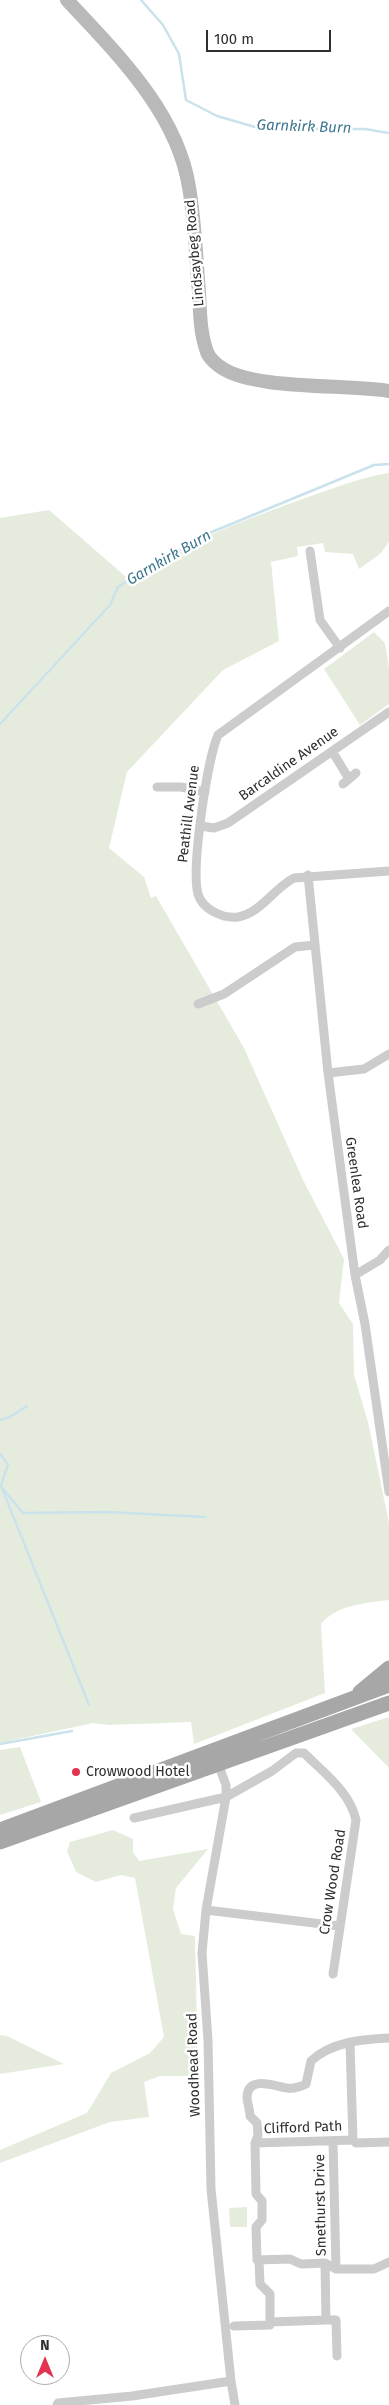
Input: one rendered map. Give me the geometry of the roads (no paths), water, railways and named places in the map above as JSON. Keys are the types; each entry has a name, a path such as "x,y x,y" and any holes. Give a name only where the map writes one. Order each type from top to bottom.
{"main road":[{"name":"Lindsaybeg Road","path":"67,0 124,62 171,132 184,162 192,215 202,334 208,354 220,368 250,380 389,391"},
{"path":"349,1700 389,1668"},
{"path":"0,1842 216,1757 349,1700 389,1685"},
{"path":"0,1830 216,1757 389,1702"}],"street":[{"path":"310,551 320,620 340,648"},
{"name":"Peathill Avenue","path":"389,611 218,735 212,748 195,878 198,896 205,907 222,915 238,917 258,908 281,884 294,878 308,875 389,871"},
{"name":"Barcaldine Avenue","path":"201,826 214,828 228,823 389,712"},
{"path":"332,750 350,779"},
{"path":"157,787 181,787 205,792"},
{"name":"Greenlea Road","path":"308,875 328,1073 355,1275 365,1324 389,1492"},
{"path":"198,1004 224,994 294,947 315,945"},
{"path":"328,1073 364,1069 389,1054"},
{"path":"355,1275 380,1260 389,1250"},
{"name":"Crow Wood Road","path":"226,1797 272,1771 296,1753 304,1753 347,1796 353,1806 356,1820 332,1974"},
{"name":"Woodhead Road","path":"216,1757 226,1785 226,1797 206,1910 202,1953 208,2040 211,2189 235,2405"},
{"path":"134,1818 226,1797"},
{"path":"206,1910 339,1926"},
{"path":"270,2322 270,2294 260,2284 259,2260 257,2260 256,2228 262,2220 262,2201 256,2194 255,2142 258,2135 257,2122 250,2116 250,2104 247,2100 249,2090 261,2083 273,2083 285,2088 301,2087 309,2079 311,2060 319,2052 365,2039 389,2038"},
{"path":"350,2044 353,2140"},
{"name":"Clifford Path","path":"255,2142 353,2140 356,2142 389,2142"},
{"name":"Smethurst Drive","path":"333,2141 336,2269"},
{"path":"259,2260 290,2259 301,2264 325,2263 336,2269 374,2269 389,2262"},
{"path":"325,2263 326,2320"},
{"path":"234,2326 270,2325 270,2322 336,2320 337,2356"},
{"path":"57,2405 58,2403 132,2396 231,2381"}],"waterway":[{"name":"Garnkirk Burn","path":"141,0 163,25 179,54 186,100 217,116 262,129 365,129 389,133"},
{"name":"Garnkirk Burn","path":"0,724 110,605 118,587 207,534 374,465 389,464"},
{"path":"0,1420 10,1417 27,1406"},
{"path":"0,1454 8,1464 1,1486 89,1705"},
{"path":"3,1489 23,1513 107,1512 205,1517"},
{"path":"0,1744 72,1731"}],"place":[{"name":"Crowwood Hotel","path":"76,1772"}]}
